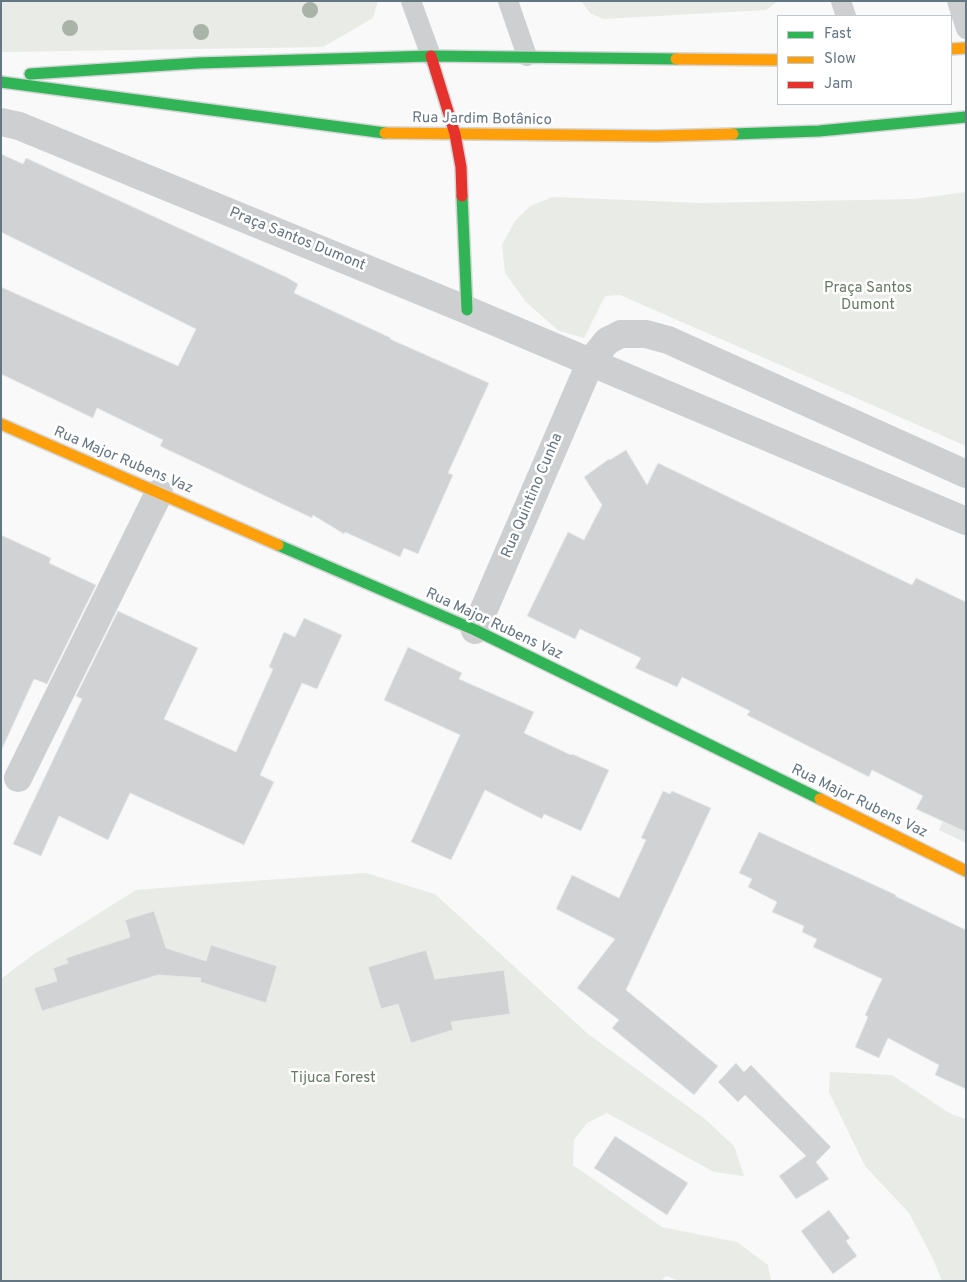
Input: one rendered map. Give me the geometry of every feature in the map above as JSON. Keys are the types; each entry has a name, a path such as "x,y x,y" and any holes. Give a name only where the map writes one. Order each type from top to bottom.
{"main road":[{"path":"952,49 966,48"},
{"path":"431,56 455,134 462,186 467,310"},
{"path":"1,76 198,63 431,56 777,60"},
{"name":"Rua Jardim Botânico","path":"1,82 384,133 616,137 819,131 966,117"},
{"name":"Rua Major Rubens Vaz","path":"1,424 475,630 966,871"}],"street":[{"name":"Praça Santos Dumont","path":"1,122 19,126 591,361 966,521"},
{"path":"591,361 607,341 621,334 646,334 668,340 966,474"},
{"name":"Rua Quintino Cunha","path":"475,630 591,361"},
{"path":"18,778 159,493"}],"lane":[{"path":"411,1 431,56"},
{"path":"508,1 527,56"},
{"path":"840,1 846,15"},
{"path":"957,1 966,29"}],"shaded area":[{"path":"966,767 966,843 939,830"}],"green space":[{"path":"1,1 378,1 373,18 323,47 1,52"},
{"path":"581,1 778,1 766,10 603,19 590,13"},
{"name":"Praça Santos Dumont","path":"966,192 966,446 620,295 605,296 584,338 559,331 526,302 505,273 502,245 515,221 530,206 553,197 701,203 914,199"},
{"name":"Tijuca Forest","path":"366,873 435,894 588,1034 705,1119 734,1146 744,1176 714,1172 607,1113 587,1123 574,1140 573,1165 662,1227 737,1242 768,1265 771,1281 680,1281 666,1276 661,1281 1,1281 1,979 34,954 136,890"},
{"path":"830,1072 892,1075 951,1114 966,1119 966,1281 942,1281 933,1259 909,1213 865,1166 829,1092"}],"building":[{"path":"1,154 23,164 26,158 286,277 298,284 294,293 390,339 489,383 448,473 453,475 418,554 404,548 400,557 345,532 344,534 313,515 312,518 160,446 163,440 97,408 93,418 1,374 1,287 178,366 196,329 1,232"},
{"path":"626,450 647,485 658,463 912,585 916,578 966,602 966,832 916,809 923,796 872,770 869,777 747,715 750,711 682,677 677,687 635,668 641,658 580,629 575,639 527,616 568,532 584,540 602,505 584,477 609,459"},
{"path":"1,535 51,558 49,563 96,585 47,684 34,679 1,751"},
{"path":"118,611 198,648 164,719 236,752 273,669 269,667 284,632 295,637 304,618 342,635 317,689 302,683 260,775 274,782 244,845 130,793 108,840 59,816 41,856 13,844 82,699 76,696"},
{"path":"408,647 462,673 459,679 534,712 524,733 609,770 581,831 544,814 542,819 485,790 451,860 411,842 460,735 384,700"},
{"path":"663,791 670,794 672,791 711,808 626,990 718,1066 694,1095 612,1028 619,1020 577,988 615,939 556,909 572,875 619,898 646,840 641,838"},
{"path":"759,832 896,895 966,930 966,1089 935,1075 939,1065 888,1038 879,1058 855,1047 868,1017 865,1015 882,979 813,947 817,939 802,932 804,926 772,912 777,902 748,887 752,879 739,873"},
{"path":"154,911 166,948 206,961 211,945 277,966 266,1003 200,982 201,978 158,975 42,1011 34,988 57,981 53,968 68,963 66,958 130,937 125,920"},
{"path":"426,950 435,979 504,970 510,1014 451,1022 453,1030 411,1043 398,1004 381,1009 368,967"},
{"path":"736,1063 744,1072 751,1065 831,1147 816,1162 829,1179 796,1199 779,1176 806,1156 745,1095 738,1102 718,1082"},
{"path":"615,1136 688,1183 667,1215 594,1168"},
{"path":"829,1210 850,1238 846,1241 857,1256 833,1274 801,1231"}],"traffic: fast":[{"path":"30,74 198,63 431,56 676,59"},
{"path":"1,82 385,133"},
{"path":"733,134 819,131 966,117"},
{"path":"462,196 467,310"},
{"path":"278,545 475,630 820,799"}],"traffic: slow":[{"path":"952,49 966,48"},
{"path":"676,59 777,60"},
{"path":"385,133 656,136 733,134"},
{"path":"1,424 278,545"},
{"path":"820,799 966,871"}],"traffic: jam":[{"path":"431,56 455,134 461,167 462,196"}]}
